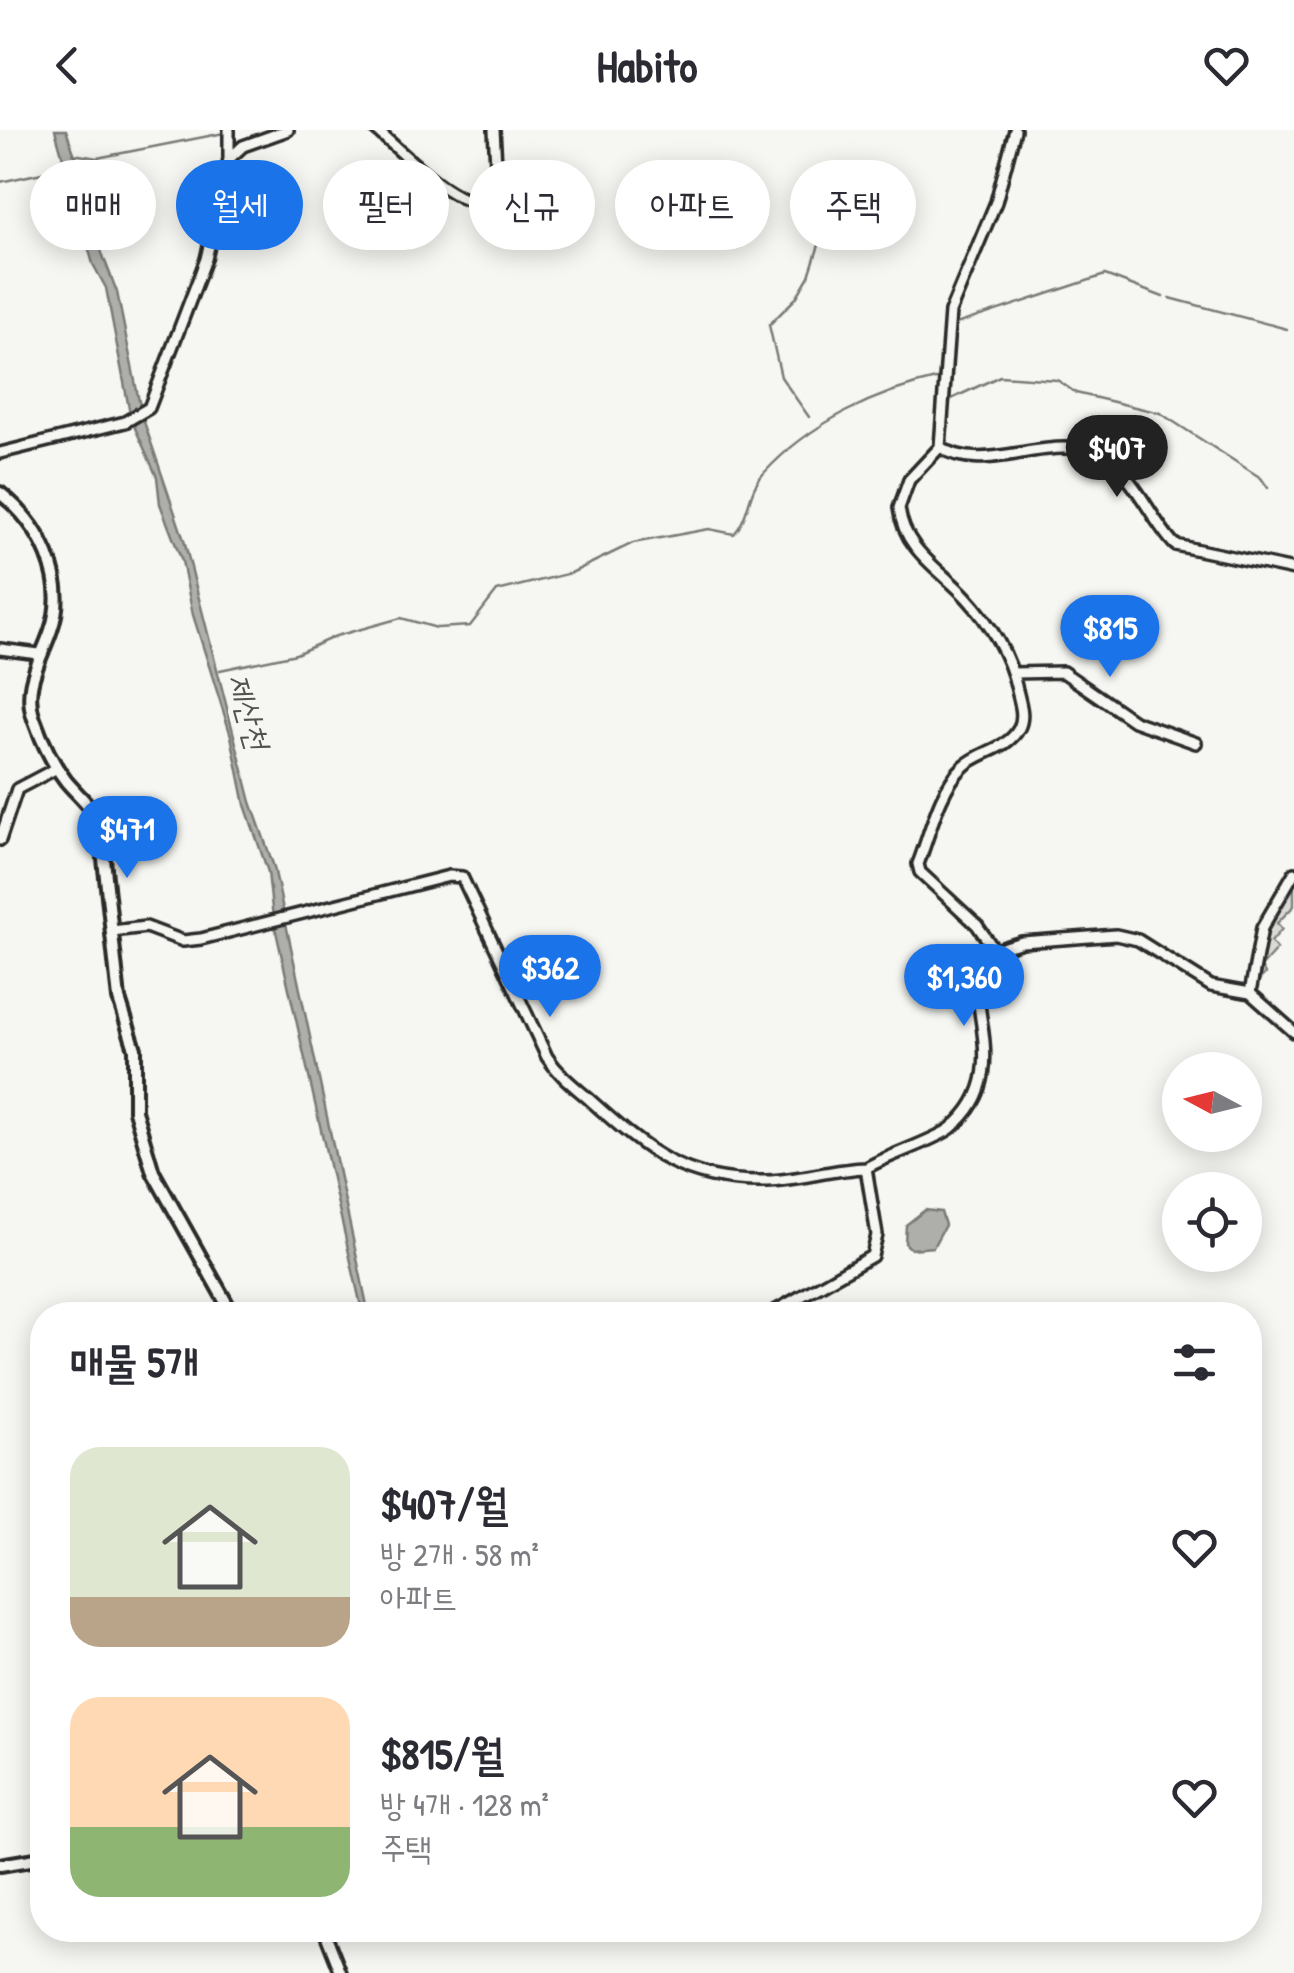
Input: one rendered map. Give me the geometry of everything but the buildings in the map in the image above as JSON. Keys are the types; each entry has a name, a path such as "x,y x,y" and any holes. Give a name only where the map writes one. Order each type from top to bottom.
{"street":[{"path":"0,452 125,422 142,414 153,401 206,259 229,159 229,130"},
{"path":"229,159 236,149 288,130"},
{"path":"376,130 464,200 497,207 494,130"},
{"path":"993,948 977,924 920,872 918,864 954,778 969,762 1013,737 1021,724 1013,673 981,614 919,554 901,524 902,490 940,447 950,312 996,202 1015,130"},
{"path":"940,447 968,457 1032,448 1074,449 1098,455 1117,467 1174,545 1294,570"},
{"path":"0,493 33,530 55,574 56,610 31,686 32,710 57,768 98,820 119,999 134,1040 135,1111 153,1172 226,1302"},
{"path":"2,645 39,654"},
{"path":"1013,673 1063,672 1134,720 1196,743"},
{"path":"0,840 17,788 57,768"},
{"path":"1250,994 1262,928 1294,873"},
{"path":"112,931 146,928 188,941 289,919 449,876 462,877 546,1057 561,1076 637,1143 690,1174 729,1178 773,1181 866,1168 946,1132 972,1100 987,1048 976,977 982,958 993,948 1116,935 1138,940 1211,986 1250,994 1294,1032"},
{"path":"788,1302 863,1262 876,1250 866,1168"},
{"path":"0,1865 30,1860"},
{"path":"329,1942 341,1973"}],"shaded area":[{"path":"55,130 66,130 77,160 64,160"},
{"path":"89,250 101,250 117,292 142,416 184,540 251,802 274,867 366,1302 360,1302 273,918 268,872 245,805 231,736 193,615 182,561 160,504 157,477 131,419 106,288"},
{"path":"1294,878 1294,906 1277,923 1282,929 1271,942 1277,949 1261,967 1265,974 1254,985 1264,929"},
{"path":"925,1210 941,1212 945,1225 933,1247 911,1249 905,1243 906,1225"}],"waterway":[{"path":"73,154 97,158 224,133"},
{"path":"0,182 30,176"},
{"path":"809,417 781,377 769,325 796,298 817,250"},
{"path":"953,325 1105,275 1163,297"},
{"path":"1170,298 1287,329"},
{"path":"950,375 952,343"},
{"path":"945,402 1000,376 1057,380 1076,393 1160,413 1261,478 1268,488"},
{"name":"제산천","path":"220,670 296,654 336,636 401,618 437,628 470,626 497,591 571,573 633,543 709,529 734,534 758,480 802,439 868,401 940,378"}]}
